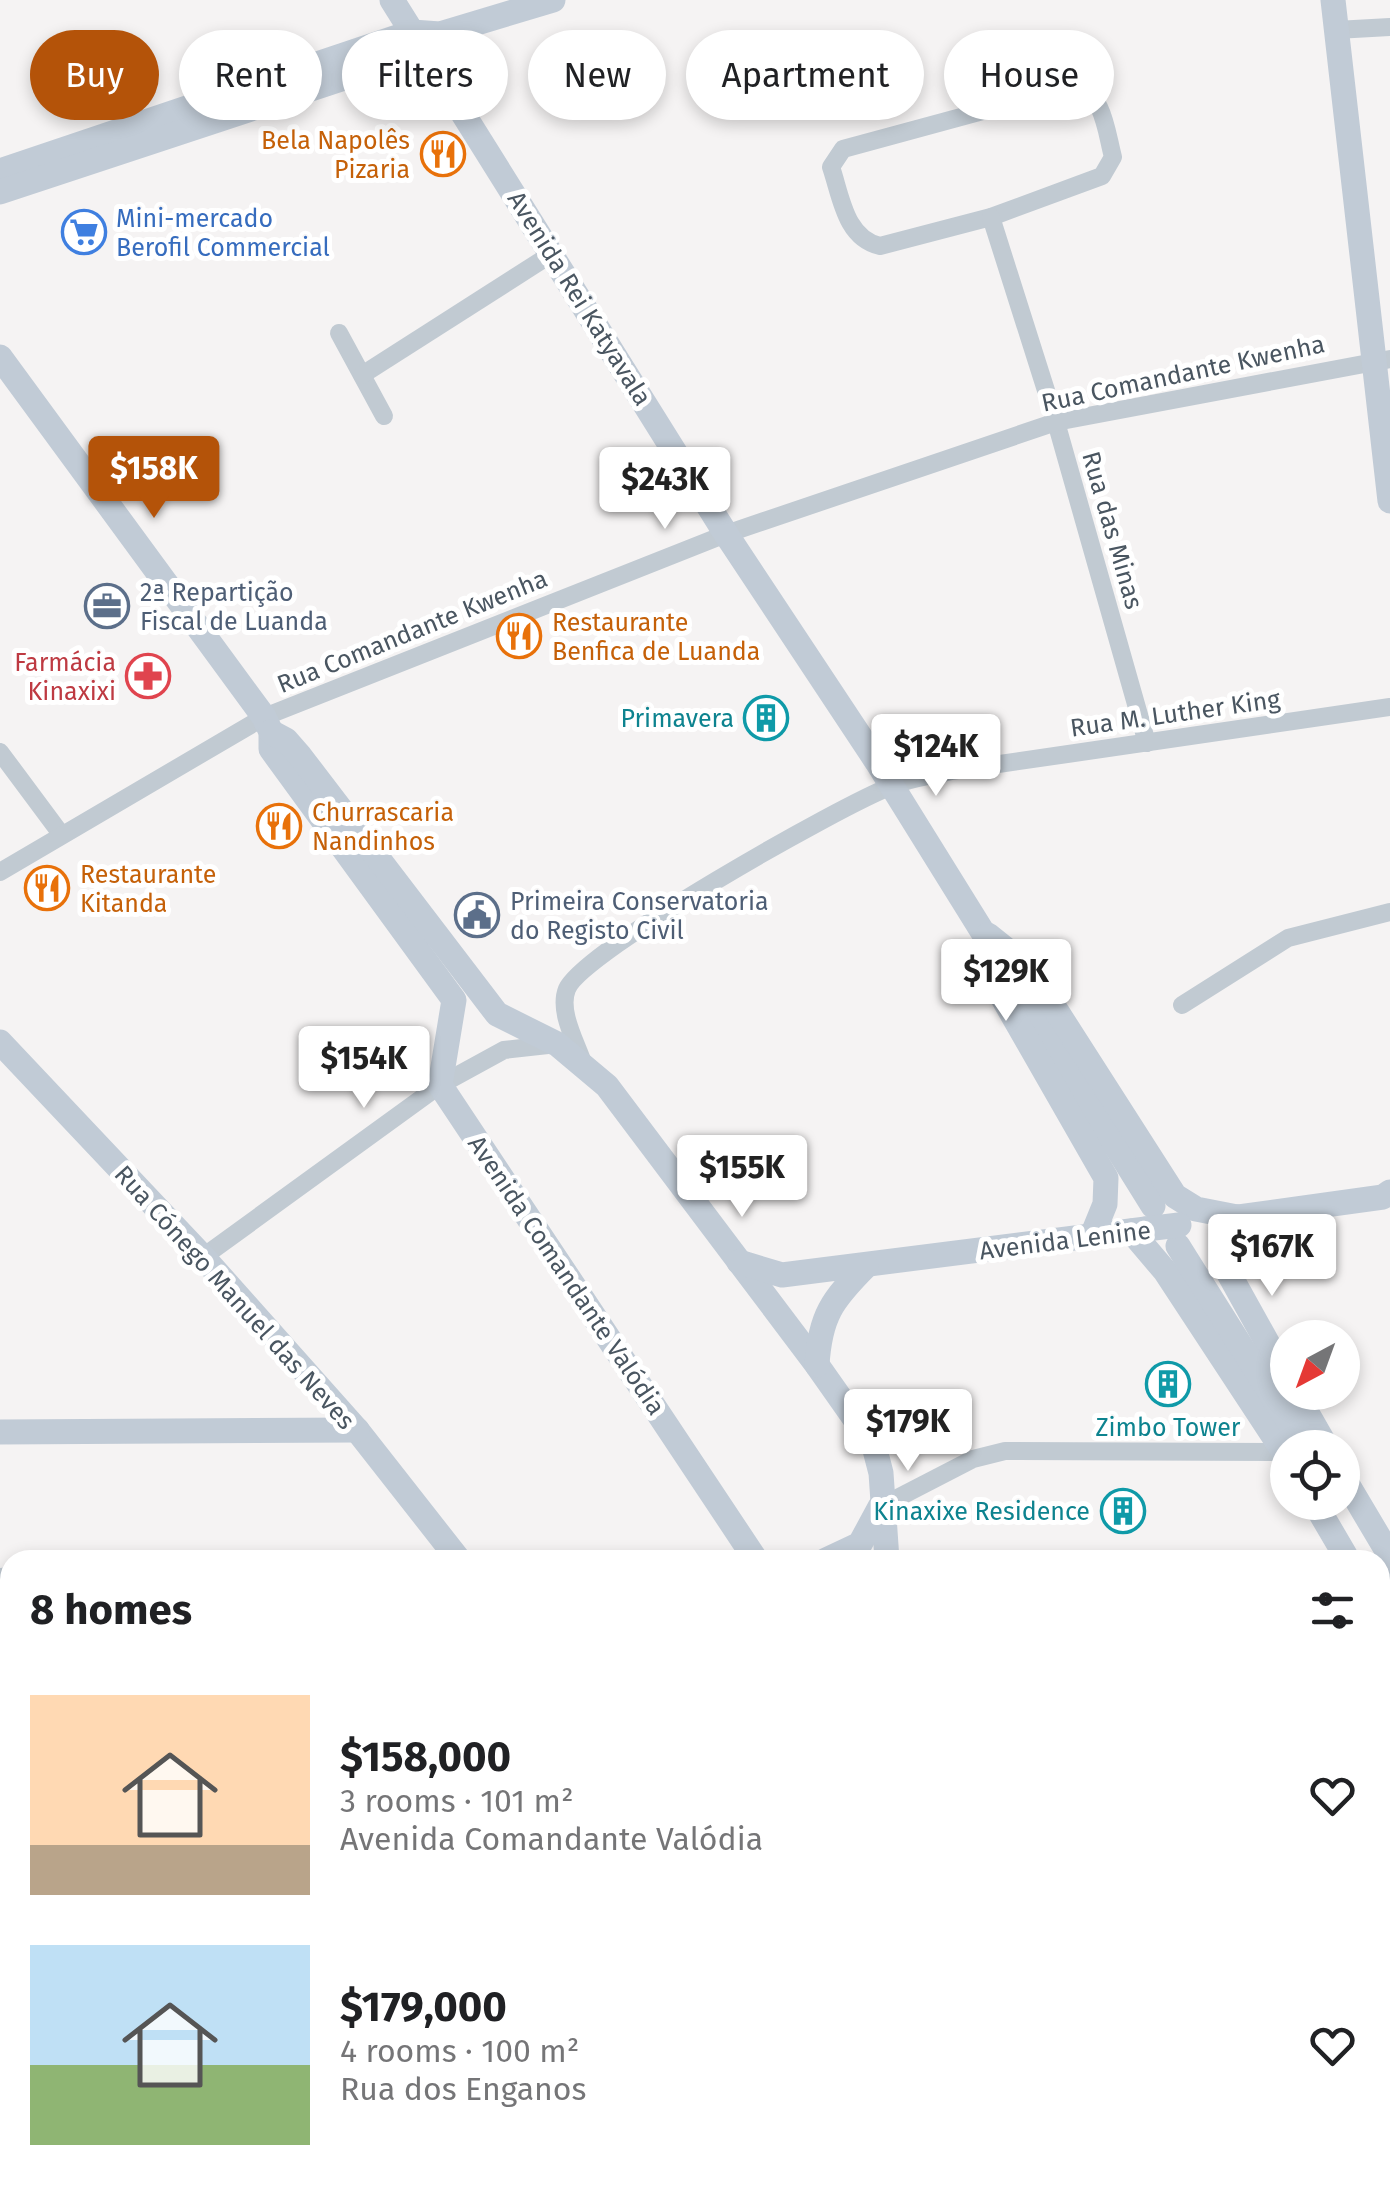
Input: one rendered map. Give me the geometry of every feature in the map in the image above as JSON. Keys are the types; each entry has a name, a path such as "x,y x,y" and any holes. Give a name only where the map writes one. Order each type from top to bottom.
{"main road":[{"name":"Avenida Rei Katyavala","path":"392,0 417,30"},
{"path":"455,30 553,0"},
{"path":"1333,0 1381,359 1390,501"},
{"path":"0,192 162,128 342,67"},
{"name":"Avenida Rei Katyavala","path":"473,120 726,534 892,786 981,931 1143,1222 1165,1271 1276,1430"},
{"path":"0,171 162,128"},
{"path":"0,358 268,725 300,756 497,1014 557,1044 607,1086 817,1365 856,1418 879,1461 886,1550"},
{"path":"268,725 271,750 454,1000 440,1085"},
{"path":"1092,1236 1105,1204 1106,1178 989,974 980,951 981,931 1012,951 1029,968 1175,1196 1196,1209 1236,1217 1223,1263 1270,1348"},
{"name":"Rua Cónego Manuel das Neves","path":"0,1042 203,1257 357,1430 451,1550"},
{"name":"Avenida Comandante Valódia","path":"440,1085 749,1550"},
{"name":"Avenida Lenine","path":"739,1262 782,1275 1092,1236 1143,1222 1179,1235 1236,1217 1388,1197"},
{"path":"1179,1235 1280,1430"},
{"path":"817,1365 820,1326 846,1286 866,1266"},
{"path":"0,1432 357,1430"},
{"path":"1360,1505 1386,1550"},
{"path":"847,1550 860,1544 880,1506"},
{"path":"1325,1520 1342,1550"},
{"path":"1351,1520 1370,1550"}],"street":[{"path":"1336,30 1390,27"},
{"path":"1066,86 1092,94 1113,157 1109,170 1091,182 991,217 880,246 864,242 852,229 831,167 843,149 1022,98 1066,86"},
{"name":"Rua das Minas","path":"991,217 1056,422 1146,743"},
{"path":"362,375 553,253"},
{"path":"339,334 384,416"},
{"name":"Rua Comandante Kwenha","path":"0,872 62,834 268,725 726,534 1056,422 1381,359"},
{"name":"Rua M. Luther King","path":"583,1063 564,1008 567,988 596,959 698,892 892,786 952,771 1390,707"},
{"path":"0,752 62,834"},
{"path":"1182,1006 1288,938 1390,912"},
{"path":"203,1257 440,1085 504,1050 557,1044"},
{"path":"880,1506 973,1459 1033,1448 1270,1453"}],"place":[{"name":"Bela Napolês Pizaria","path":"443,154"},
{"name":"Mini-mercado Berofil Commercial","path":"84,232"},
{"name":"2ª Repartição Fiscal de Luanda","path":"107,606"},
{"name":"Restaurante Benfica de Luanda","path":"519,636"},
{"name":"Farmácia Kinaxixi","path":"148,676"},
{"name":"Primavera","path":"766,718"},
{"name":"Churrascaria Nandinhos","path":"279,826"},
{"name":"Restaurante Kitanda","path":"47,888"},
{"name":"Primeira Conservatoria do Registo Civil","path":"477,915"},
{"name":"Zimbo Tower","path":"1168,1384"},
{"name":"Kinaxixe Residence","path":"1123,1511"}]}
